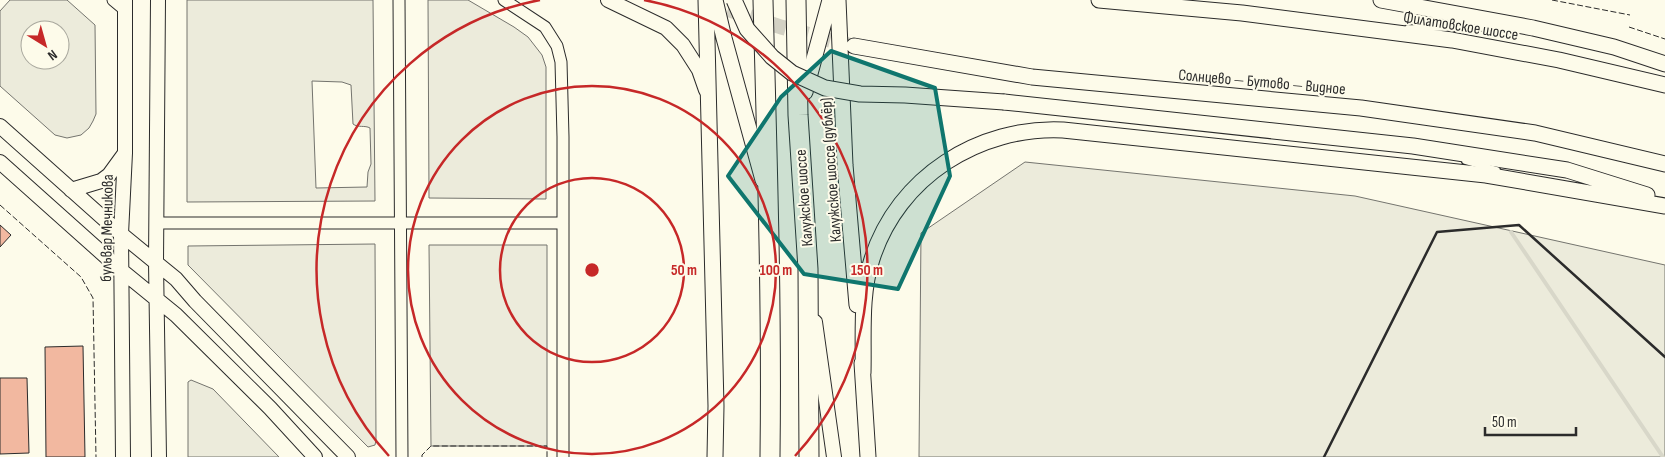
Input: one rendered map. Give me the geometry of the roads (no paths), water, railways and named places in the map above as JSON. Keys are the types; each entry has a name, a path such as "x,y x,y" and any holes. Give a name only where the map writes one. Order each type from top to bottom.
{"highway":[{"name":"Калужское шоссе","path":"763,0 769,203 770,457"},
{"name":"Калужское шоссе","path":"796,0 798,115 808,269 808,457"}],"main road":[{"path":"706,0 716,406 715,457"},
{"path":"715,0 769,203"},
{"path":"734,0 747,29 772,57 792,73 825,88 860,94 1004,102 1413,146 1567,170 1665,200"},
{"path":"798,115 830,0"},
{"name":"Калужское шоссе (дублёр)","path":"838,0 845,165 863,373 868,457"},
{"name":"Филатовское шоссе","path":"1099,0 1242,13 1452,40 1559,60 1665,84"},
{"path":"1381,0 1533,28 1614,47 1665,64"},
{"name":"Солнцево — Бутово — Видное","path":"854,46 1032,77 1361,108 1535,133 1665,164"},
{"path":"863,373 866,280 872,258 884,230 914,187 930,173 948,159 984,142 1003,136 1044,129 1072,130 1458,172 1665,206"}],"street":[{"path":"113,0 125,5"},
{"path":"158,0 156,263 159,457"},
{"path":"399,0 402,222 402,457"},
{"path":"504,0 545,27 553,38 562,70 563,457"},
{"path":"608,0 666,28 683,45 699,70 708,97"},
{"name":"бульвар Мечникова","path":"123,457 121,234 125,153 125,5"},
{"path":"0,126 121,234 176,279 195,301 348,457"},
{"path":"71,190 101,182 125,153"},
{"path":"0,162 122,271 176,315 270,408 315,457"},
{"path":"156,223 563,223"},
{"path":"808,269 834,457"}],"lane":[{"path":"1360,27 1533,28"},
{"path":"1413,146 1560,188"}],"waterway":[{"path":"1511,232 1663,457"}],"tunnel":[{"path":"706,2 781,27 852,46"}]}
